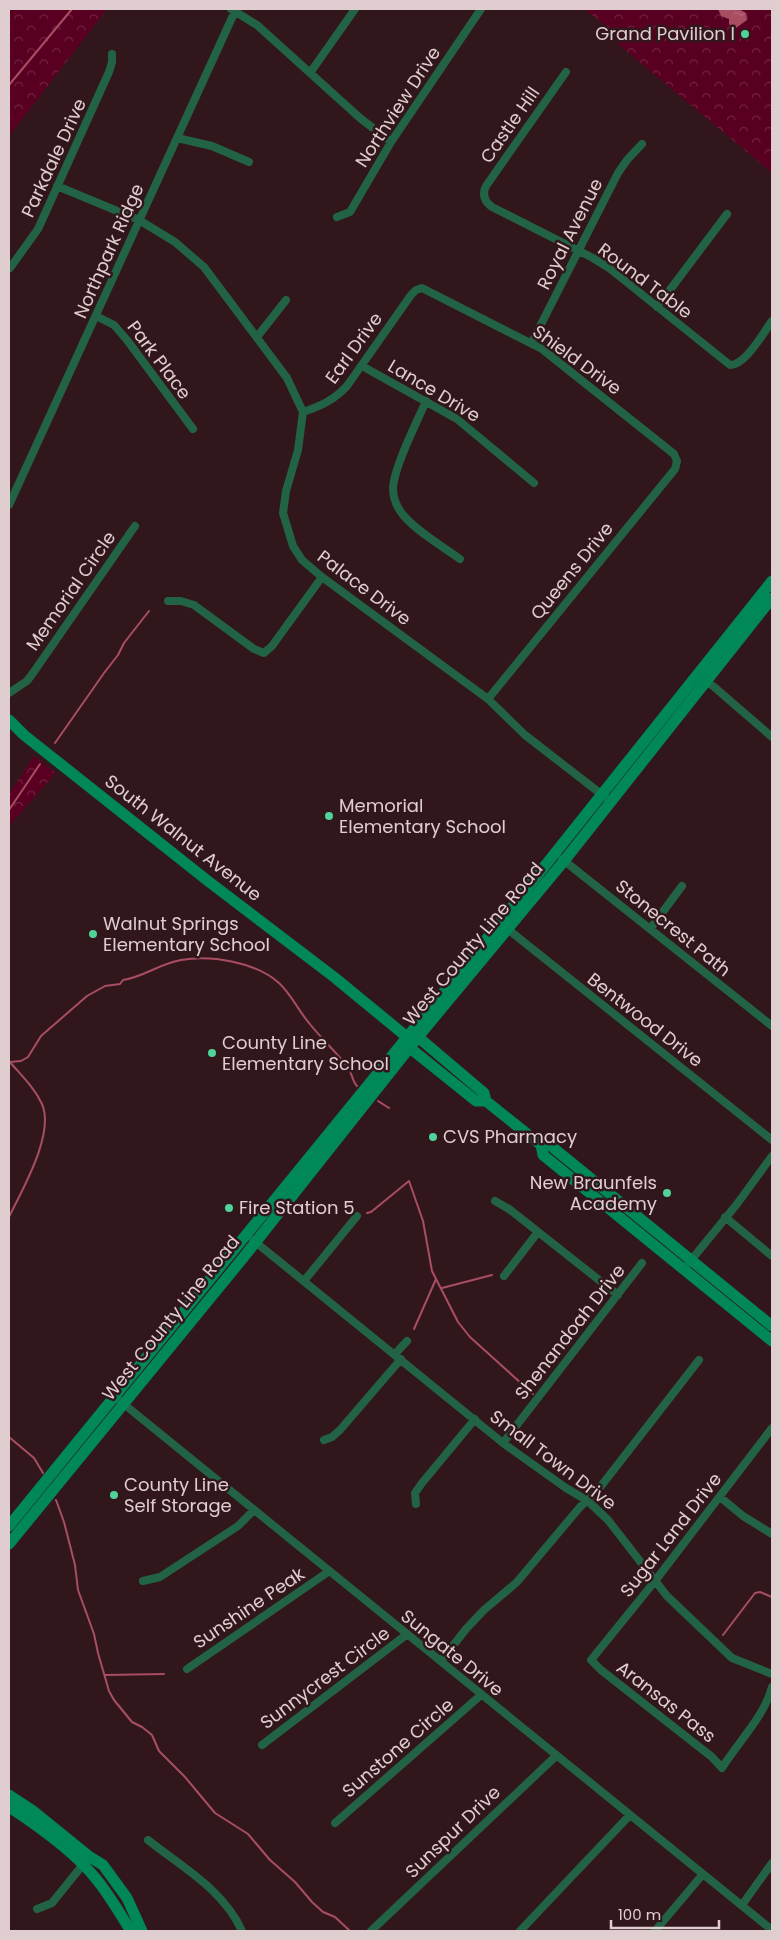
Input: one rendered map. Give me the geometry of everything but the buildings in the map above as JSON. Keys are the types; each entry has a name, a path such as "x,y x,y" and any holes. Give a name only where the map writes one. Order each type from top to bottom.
{"main road":[{"name":"West County Line Road","path":"9,1526 64,1467 252,1239 504,926 555,853 602,794 767,603 772,581"},
{"name":"West County Line Road","path":"504,926 564,861 611,802 701,679"},
{"name":"South Walnut Avenue","path":"9,720 24,735 208,881 334,977 412,1041 476,1101 486,1101 541,1145 551,1146 688,1264 772,1341"},
{"name":"South Walnut Avenue","path":"688,1264 772,1326"},
{"name":"West County Line Road","path":"9,1544 64,1467"},
{"path":"9,1795 32,1810 86,1861 91,1872 109,1895 130,1931"},
{"path":"9,1807 86,1861 103,1865 120,1886 142,1931"}],"street":[{"path":"310,73 355,9"},
{"name":"Northview Drive","path":"337,217 350,212 391,142 481,9"},
{"path":"234,10 257,25 360,118 391,142"},
{"name":"Northpark Ridge","path":"9,505 234,10"},
{"name":"Parkdale Drive","path":"10,268 38,228 109,72 112,54"},
{"name":"Castle Hill","path":"484,197 486,186 566,72"},
{"path":"177,138 212,146 249,162"},
{"name":"Royal Avenue","path":"532,342 618,173 642,144"},
{"name":"Palace Drive","path":"57,186 139,220 175,242 204,267 287,378 303,412 302,433 286,491 283,513 293,546 302,560 322,577 488,699 526,735 611,802"},
{"name":"Round Table","path":"484,197 492,207 609,268 730,365 735,366 743,361 772,321"},
{"path":"657,306 727,214"},
{"name":"Shield Drive","path":"418,288 426,289 532,342 560,362 667,448 674,454 677,461"},
{"name":"Earl Drive","path":"303,412 336,398 362,366 411,295 418,288"},
{"path":"257,337 286,300"},
{"name":"Park Place","path":"96,316 114,325 127,340 193,429"},
{"name":"Lance Drive","path":"362,366 426,401 470,428 534,483"},
{"path":"426,401 396,471 393,489 394,498 403,515 410,522 460,559"},
{"name":"Queens Drive","path":"488,699 675,468 677,461"},
{"name":"Memorial Circle","path":"9,693 27,681 33,673 134,526"},
{"path":"168,601 181,601 194,605 254,649 264,653 272,646 322,577"},
{"path":"701,679 772,737"},
{"name":"Stonecrest Path","path":"555,853 772,1026"},
{"path":"650,929 682,886"},
{"name":"Bentwood Drive","path":"504,926 772,1140"},
{"path":"688,1264 772,1156"},
{"path":"495,1201 509,1209 618,1295"},
{"path":"304,1281 357,1216"},
{"path":"725,1217 772,1256"},
{"path":"504,1276 538,1232"},
{"name":"Small Town Drive","path":"252,1239 503,1443 566,1488 587,1500 608,1520 667,1596 732,1658 772,1674"},
{"name":"Shenandoah Drive","path":"503,1443 642,1263"},
{"path":"324,1440 332,1437 340,1430 398,1357 407,1340"},
{"path":"441,1661 484,1610 517,1582 587,1500 598,1490 699,1360"},
{"name":"Sungate Drive","path":"119,1400 328,1572 441,1661 629,1816 772,1930"},
{"path":"416,1504 415,1493 422,1483 475,1420"},
{"name":"Sugar Land Drive","path":"591,1660 720,1498 772,1428"},
{"path":"720,1498 742,1516 772,1534"},
{"path":"143,1581 160,1578 238,1526 253,1511"},
{"name":"Sunshine Peak","path":"187,1669 328,1572"},
{"name":"Sunnycrest Circle","path":"262,1745 406,1635"},
{"name":"Aransas Pass","path":"591,1660 601,1670 712,1757 722,1768 760,1712 770,1695 772,1687"},
{"name":"Sunstone Circle","path":"334,1823 481,1695"},
{"name":"Sunspur Drive","path":"371,1931 556,1756"},
{"path":"520,1931 629,1816"},
{"path":"148,1840 220,1897 230,1909 242,1931"},
{"path":"37,1910 52,1903 86,1861"},
{"path":"742,1905 772,1863"},
{"path":"655,1931 703,1874"}],"green space":[{"path":"9,9 107,9 9,136"},
{"path":"584,9 772,9 772,173 619,45 615,33"},
{"path":"34,756 56,773 9,826 9,794"}],"water":[{"path":"718,9 739,9 746,13 747,20 732,29 729,19 721,16"}],"waterway":[{"path":"9,85 72,9"},
{"path":"55,743 118,655 124,643 149,611"},
{"path":"9,810 40,764"},
{"path":"10,1062 21,1061 28,1057 41,1036 87,996 105,986 120,984 123,980 166,964 181,960 206,959 246,965 279,983 309,1023 347,1066 357,1086"},
{"path":"9,1061 35,1092 42,1104 45,1116 41,1146 29,1177 9,1217"},
{"path":"378,1101 389,1108"},
{"path":"367,1213 371,1212 409,1181 423,1221 432,1271 458,1322 470,1337 533,1394"},
{"path":"442,1288 492,1275"},
{"path":"414,1329 436,1279"},
{"path":"9,1437 34,1458 43,1473"},
{"path":"56,1500 64,1522 75,1565 78,1590 94,1634 109,1691 114,1700 132,1722 152,1735 159,1751 185,1777 215,1813 248,1834 270,1860 295,1882 312,1902 323,1912 335,1917 350,1931"},
{"path":"723,1635 755,1593 760,1592 772,1597"},
{"path":"105,1675 164,1674"}],"place":[{"name":"Grand Pavilion I","path":"745,34"},
{"name":"Memorial Elementary School","path":"329,816"},
{"name":"Walnut Springs Elementary School","path":"93,934"},
{"name":"County Line Elementary School","path":"212,1053"},
{"name":"CVS Pharmacy","path":"433,1137"},
{"name":"New Braunfels Academy","path":"667,1193"},
{"name":"Fire Station 5","path":"229,1208"},
{"name":"County Line Self Storage","path":"114,1495"}]}
